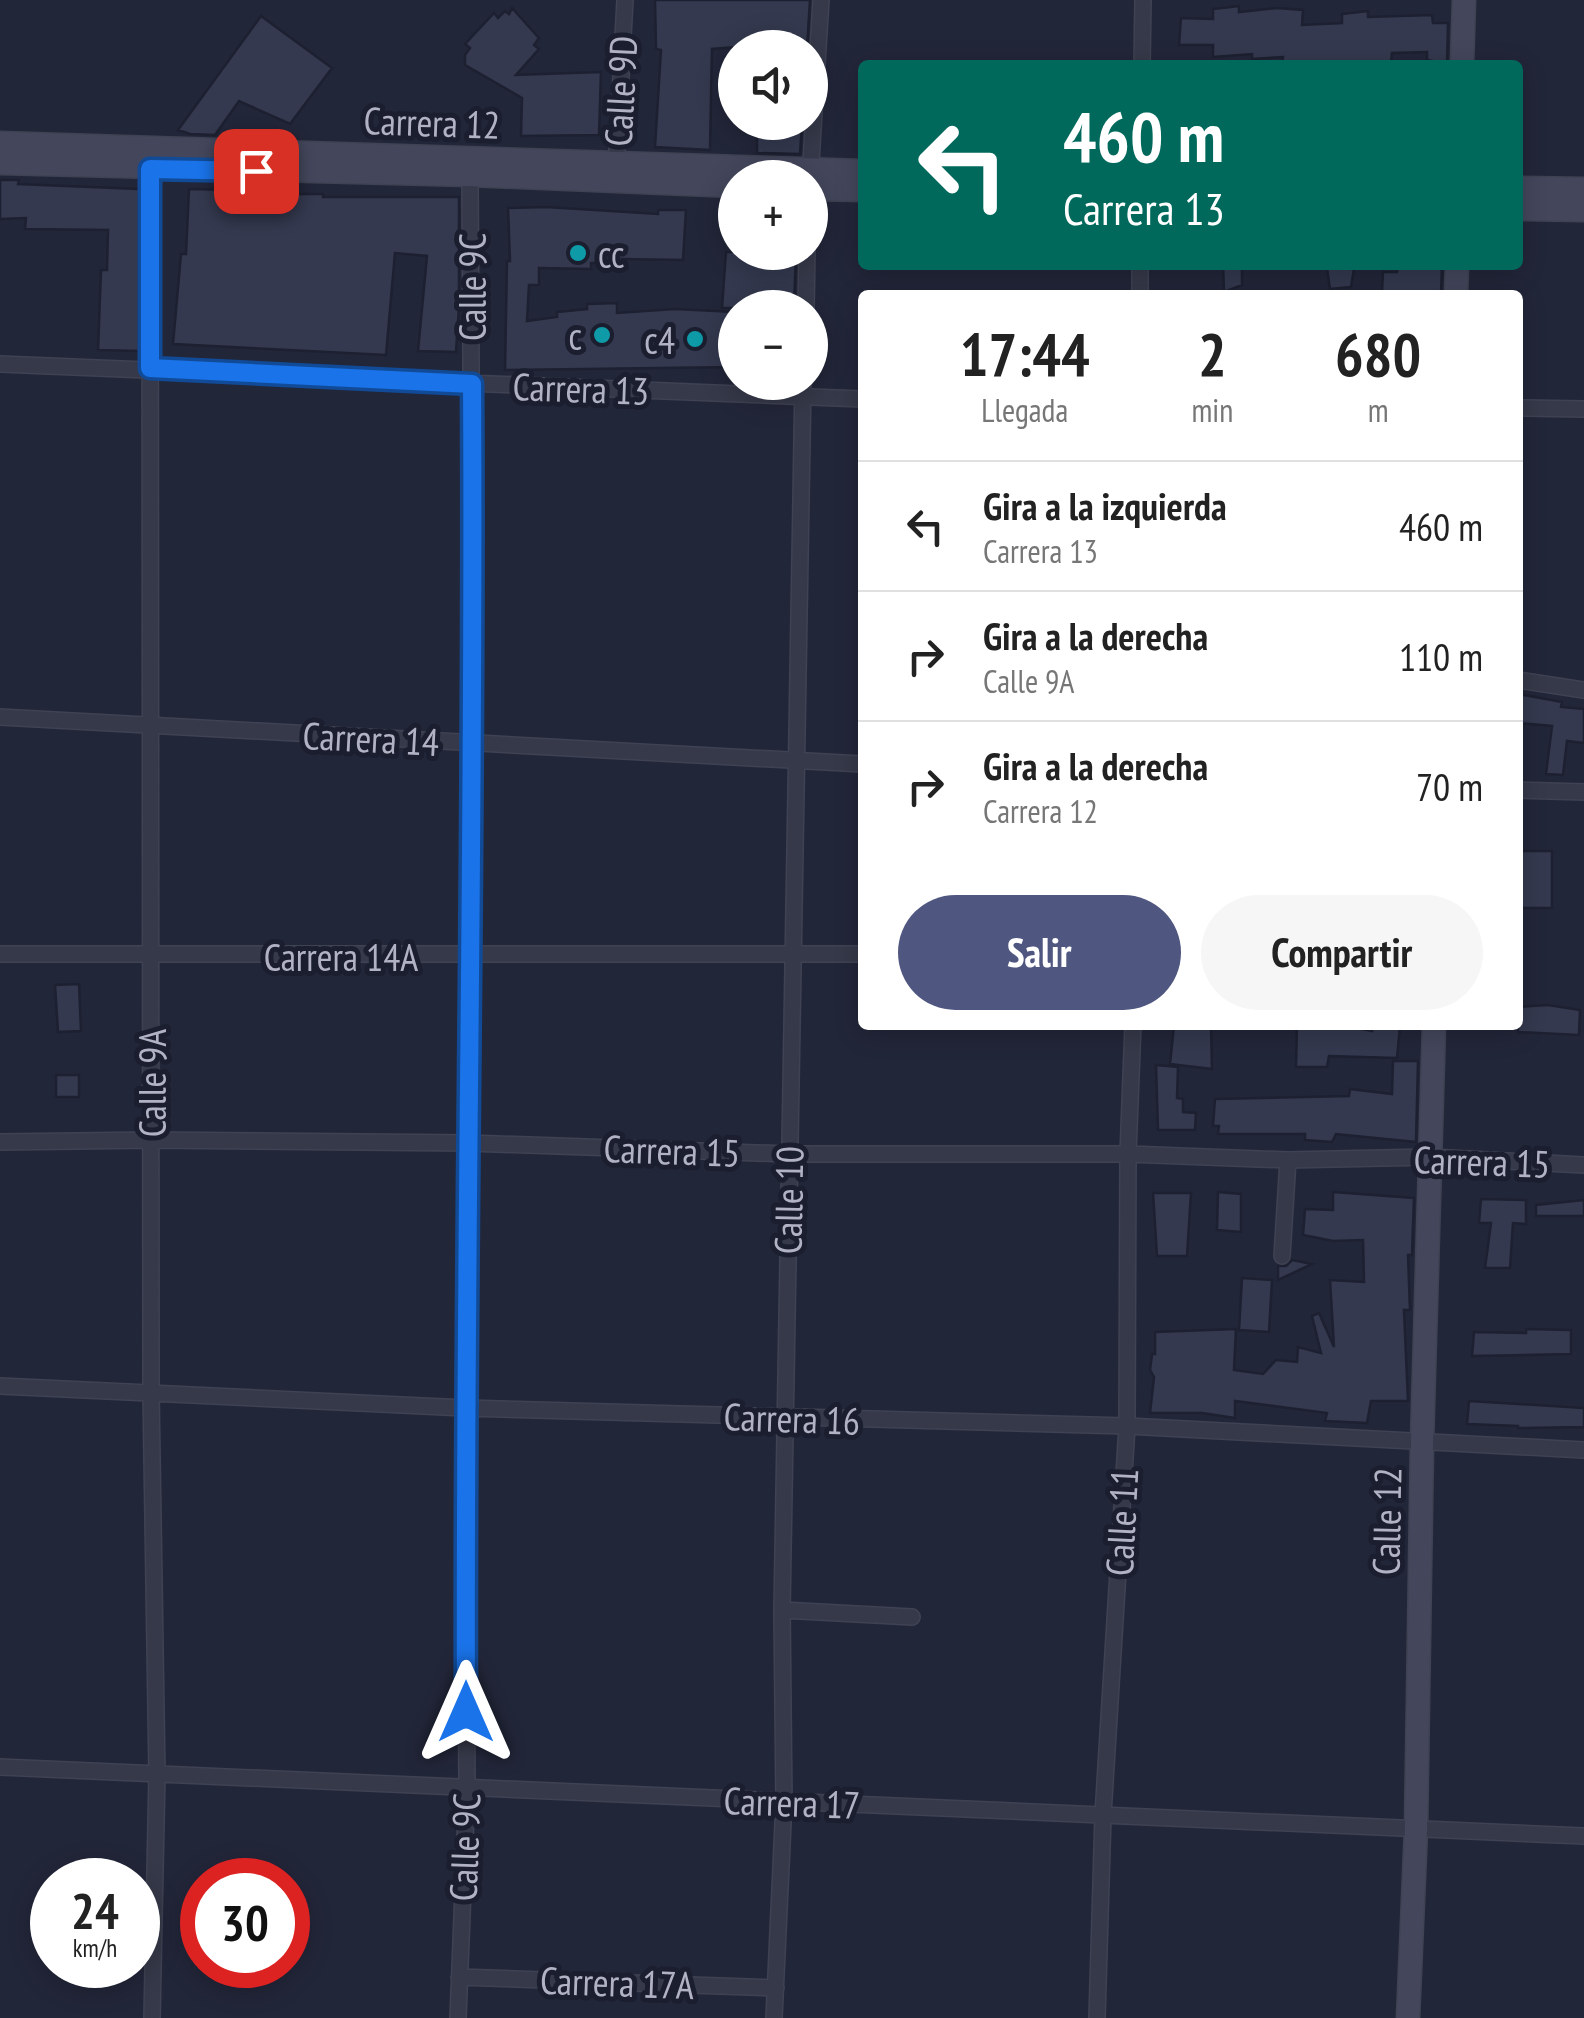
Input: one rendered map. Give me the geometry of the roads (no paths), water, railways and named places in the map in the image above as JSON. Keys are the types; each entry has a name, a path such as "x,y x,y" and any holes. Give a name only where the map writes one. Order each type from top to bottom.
{"street":[{"name":"Calle 9D","path":"617,173 625,0"},
{"path":"811,160 821,0"},
{"path":"1142,60 1143,0"},
{"path":"1462,60 1464,0"},
{"name":"Carrera 12","path":"0,143 150,158 470,175 617,173 718,184"},
{"name":"Carrera 12","path":"0,163 150,158 718,176"},
{"name":"Calle 9A","path":"150,158 150,955 157,1774 152,2018"},
{"name":"Carrera 12","path":"828,176 858,172"},
{"name":"Calle 9C","path":"458,2018 467,1788 466,1408 473,744 470,175"},
{"name":"Carrera 12","path":"828,183 858,189"},
{"path":"1523,188 1584,189"},
{"path":"1523,209 1584,210"},
{"name":"Carrera 13","path":"0,364 472,384 718,388"},
{"name":"Carrera 13","path":"828,394 858,398"},
{"name":"Calle 10","path":"774,2018 784,1802 784,1419 803,400"},
{"path":"1523,408 1584,409"},
{"path":"1523,681 1584,690"},
{"name":"Carrera 14","path":"0,717 858,764"},
{"path":"1523,790 1584,792"},
{"name":"Carrera 14A","path":"0,954 858,954"},
{"name":"Calle 11","path":"1097,2018 1103,1816 1127,1426 1133,1030"},
{"name":"Calle 12","path":"1408,2018 1416,1829 1434,1030"},
{"name":"Carrera 15","path":"0,1142 469,1142 788,1154 1128,1154 1288,1160 1430,1157 1584,1166"},
{"path":"1282,1256 1288,1160"},
{"name":"Carrera 16","path":"0,1386 466,1408 1127,1426 1584,1450"},
{"path":"782,1610 912,1618"},
{"name":"Carrera 17","path":"0,1768 1584,1836"},
{"name":"Carrera 17A","path":"459,1977 776,1988"}],"place":[{"name":"cc","path":"578,253"},
{"name":"c","path":"602,335"},
{"name":"c4","path":"695,339"}]}
